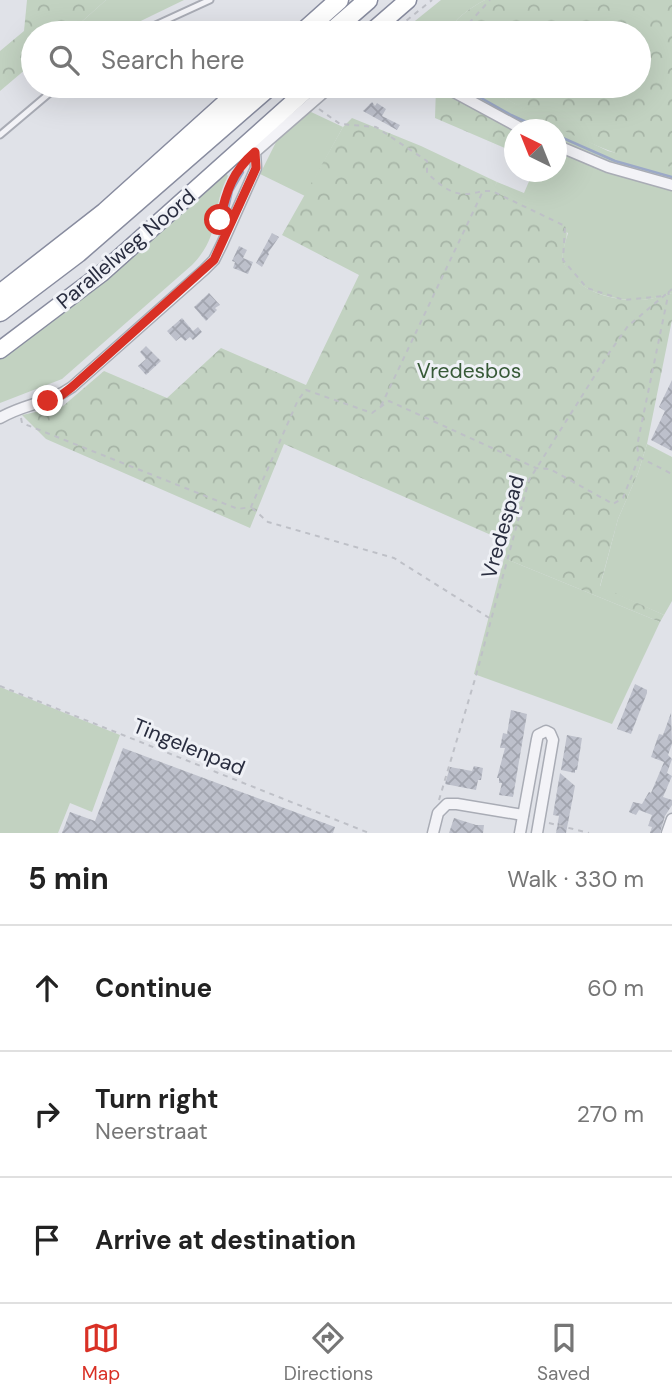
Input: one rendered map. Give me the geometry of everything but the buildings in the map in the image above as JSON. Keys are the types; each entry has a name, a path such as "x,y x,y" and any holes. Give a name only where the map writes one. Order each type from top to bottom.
{"highway":[{"path":"315,21 339,0"},
{"path":"344,21 368,0"},
{"path":"373,21 397,0"},
{"path":"384,21 408,0"},
{"path":"0,295 104,212 232,98"},
{"path":"0,312 88,244 256,98"},
{"name":"Parallelweg Noord","path":"0,340 40,312 122,244 286,98"},
{"name":"Parallelweg Noord","path":"0,350 102,273 298,98"}],"street":[{"path":"0,418 19,409 59,397 214,260 256,168 255,152 316,98"},
{"path":"465,98 504,119"},
{"path":"567,149 608,166 672,185"},
{"path":"520,833 537,739 538,735 545,731 550,733 553,740 537,833"},
{"path":"433,833 438,813 452,803 523,816"},
{"path":"667,833 672,819"}],"lane":[{"path":"164,21 209,0"},
{"path":"0,135 44,98"}],"path":[{"path":"406,21 432,0"},
{"path":"471,21 490,0"},
{"path":"310,103 340,124 376,127 392,137 427,161 427,173 449,191 465,196 492,191 565,226 563,260 587,288 624,300 664,296"},
{"path":"216,235 228,188 242,163 255,152"},
{"path":"380,407 483,191"},
{"path":"251,508 298,400 306,390 372,413 389,401 536,468 550,469 613,504 623,498 640,457 637,446 671,290"},
{"name":"Vredespad","path":"438,813 440,795 492,619 529,480 628,326 671,290"},
{"path":"21,418 22,423 238,509 251,508 268,523 394,558 492,619"},
{"path":"640,457 672,474"},
{"name":"Tingelenpad","path":"0,686 369,833"},
{"path":"539,821 589,833"}],"green space":[{"path":"27,0 106,0 82,21 25,21"},
{"path":"106,0 184,0 141,21 82,21"},
{"path":"441,0 485,0 456,21 415,21"},
{"path":"485,0 672,0 672,167 622,155 598,146 567,132 567,119 542,119 504,98 651,98 651,21 456,21"},
{"path":"21,34 21,73 0,91 0,51"},
{"path":"301,98 307,98 225,171 228,176 212,232 202,253 192,265 62,379 0,403 0,353"},
{"path":"436,98 457,98 504,122 504,148 435,118"},
{"path":"476,98 505,98 543,119 515,119"},
{"path":"309,111 343,127 305,196 260,174 278,138"},
{"name":"Vredesbos","path":"352,118 421,146 497,182 493,191 565,226 567,235 564,263 569,273 585,287 606,296 628,300 672,293 672,320 647,444 618,519 600,586 664,615 660,622 504,558 507,542 284,444 250,528 46,439 22,415 63,406 104,371 167,398 221,348 306,385 359,275 282,235 343,127"},
{"path":"567,131 608,151 672,167 672,182 613,164 567,145"},
{"path":"567,153 611,173 672,189 672,293 629,300 606,296 583,286 573,279 563,259 568,233 492,191 497,182 524,193 529,182 567,182"},
{"path":"647,444 672,457 672,601 664,615 600,587 618,519"},
{"path":"504,558 660,622 612,724 474,674"},
{"path":"0,687 120,735 92,812 70,803 58,833 0,833"}],"waterway":[{"path":"481,98 520,119"},
{"path":"567,140 615,161 672,177"},
{"path":"226,218 232,191 243,172"}],"route":[{"path":"48,401 72,387 214,260 256,168 255,152 242,163 233,176 220,220"}]}
